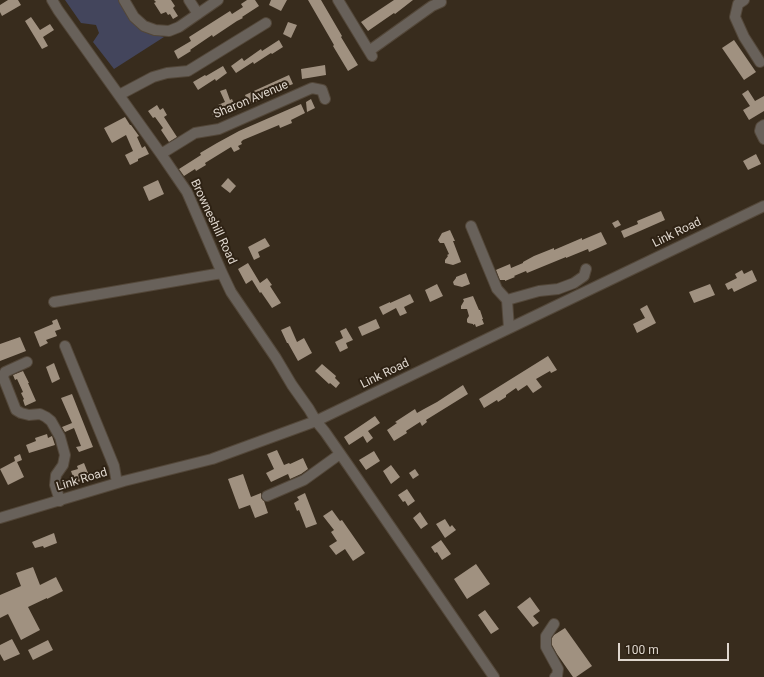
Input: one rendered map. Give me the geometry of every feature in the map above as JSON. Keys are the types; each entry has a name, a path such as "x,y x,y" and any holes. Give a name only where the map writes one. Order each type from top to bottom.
{"street":[{"name":"Browneshill Road","path":"52,0 187,192 231,292 276,358 316,421 494,677"},
{"path":"124,0 134,17 144,26 155,30 168,31 179,27 218,0"},
{"path":"189,0 198,14"},
{"path":"338,0 370,53 432,6 441,2"},
{"path":"744,0 738,4 736,17 744,37 760,62"},
{"path":"119,96 153,77 167,73 188,71 266,23"},
{"name":"Sharon Avenue","path":"161,154 195,132 219,129 312,88 322,90 325,99"},
{"path":"764,125 761,127 760,131 764,139"},
{"name":"Link Road","path":"0,518 117,483 212,459 316,421 764,206"},
{"path":"471,226 497,289 507,300 509,328"},
{"path":"507,300 539,290 558,289 574,283 584,276 586,269"},
{"path":"54,302 222,273"},
{"path":"65,346 114,466 117,483"},
{"path":"28,362 5,372 3,377 16,410 28,415 40,414 46,417 51,421 60,437 65,455 63,465 56,475 55,485 60,501"},
{"path":"267,496 304,480 340,454"},
{"path":"554,624 546,636 546,647 558,669 557,676 555,677"}],"shaded area":[{"path":"65,0 120,0 143,31 164,37 114,69 93,42 99,33 96,25 81,23"}],"building":[{"path":"8,0 18,0 21,5 2,16 0,12 0,5"},
{"path":"154,0 171,0 175,6 173,8 178,16 173,19 170,14 168,15 166,12 161,14 154,3 156,2"},
{"path":"247,0 255,0 259,6 213,37 212,35 178,59 174,51 191,41 189,37 230,11 232,14 243,7 241,4"},
{"path":"271,0 287,0 281,11 269,5"},
{"path":"308,0 321,0 358,65 348,71"},
{"path":"394,0 413,0 395,14 394,13 368,31 361,22"},
{"path":"31,17 40,30 50,24 54,30 43,37 48,46 42,49 25,21"},
{"path":"288,22 297,25 291,38 283,34"},
{"path":"279,40 283,47 254,64 253,62 236,73 231,66 242,58 244,61 261,49 262,51"},
{"path":"734,40 756,72 744,80 722,48"},
{"path":"325,65 326,75 302,79 301,69"},
{"path":"223,66 227,73 216,81 215,79 198,90 193,82"},
{"path":"289,75 293,84 266,95 267,96 249,105 245,95"},
{"path":"226,89 230,100 232,99 236,109 215,119 212,113 218,105 225,102 220,91"},
{"path":"748,90 755,101 764,96 764,111 749,120 743,110 750,106 742,94"},
{"path":"311,99 315,108 307,112 306,102"},
{"path":"301,104 305,113 291,120 292,123 280,128 279,125 243,140 241,142 242,144 238,146 240,149 234,152 231,147 205,163 206,165 196,171 195,169 184,176 179,169 201,155 200,153 239,131"},
{"path":"157,105 160,110 163,108 167,115 164,117 177,137 169,142 161,130 163,128 155,117 153,118 148,111"},
{"path":"125,117 139,136 137,137 142,148 145,146 149,154 130,165 125,155 133,151 126,135 112,143 104,128"},
{"path":"756,154 761,164 748,170 743,161"},
{"path":"228,178 236,186 230,193 221,186"},
{"path":"158,180 164,194 149,201 143,187"},
{"path":"661,211 665,220 624,238 621,231 638,224 637,221"},
{"path":"618,220 621,225 615,228 612,223"},
{"path":"450,230 461,262 453,265 445,263 448,256 447,255 449,254 444,243 440,243 438,240 442,233"},
{"path":"601,232 607,244 589,252 588,249 527,273 526,271 505,281 500,280 496,270 498,269 510,264 511,268 554,248 554,250"},
{"path":"265,238 270,246 258,252 260,257 254,260 248,247"},
{"path":"248,263 260,283 267,278 272,285 270,286 281,303 272,308 252,280 246,284 238,269"},
{"path":"742,270 744,274 752,270 757,281 734,292 732,288 728,290 725,284 737,278 735,274"},
{"path":"466,273 470,284 462,287 454,285 453,282 456,277"},
{"path":"437,284 443,296 430,302 425,290"},
{"path":"710,284 715,295 694,303 689,292"},
{"path":"410,294 414,302 404,307 407,313 400,316 396,308 383,315 379,307"},
{"path":"473,296 480,310 484,324 476,327 475,324 473,325 467,322 469,316 467,309 461,309 464,301 463,299"},
{"path":"647,305 656,323 637,333 633,324 645,318 640,309"},
{"path":"57,319 61,329 55,331 57,336 46,340 48,343 40,347 34,332 53,324 52,321"},
{"path":"376,319 380,328 362,336 358,327"},
{"path":"290,326 297,342 304,338 312,353 298,361 281,330"},
{"path":"346,328 353,340 346,343 348,348 340,352 335,342 343,338 340,331"},
{"path":"20,337 26,351 0,361 0,344"},
{"path":"548,356 557,370 551,373 550,371 536,379 542,387 533,393 527,385 518,391 516,388 498,402 497,400 484,408 479,399"},
{"path":"54,363 60,379 52,383 46,367"},
{"path":"322,364 336,376 335,378 340,383 336,388 330,383 329,384 315,371"},
{"path":"23,371 36,401 25,406 21,393 23,392 17,379 15,380 13,375"},
{"path":"463,385 468,394 426,420 427,422 422,426 420,422 406,431 407,433 394,441 387,430 397,423 395,422 415,409 417,413"},
{"path":"72,394 93,447 79,452 76,447 81,446 74,428 65,432 62,427 72,423 61,398"},
{"path":"375,416 380,423 368,431 373,438 367,443 363,436 349,445 344,437"},
{"path":"47,434 48,438 52,436 55,445 29,453 26,445 36,441 35,438"},
{"path":"277,450 284,465 303,458 308,469 290,479 288,474 271,482 266,473 274,469 267,454"},
{"path":"374,451 380,461 366,470 359,460"},
{"path":"20,454 22,460 17,462 24,477 8,485 0,469 15,461 14,457"},
{"path":"84,463 90,478 75,483 71,471 78,469 77,466"},
{"path":"391,465 400,477 391,484 383,471"},
{"path":"415,469 419,475 413,479 409,473"},
{"path":"243,474 251,497 261,493 261,498 264,501 268,513 255,518 250,505 239,509 228,479"},
{"path":"407,489 415,501 408,506 398,495"},
{"path":"305,493 317,524 306,528 299,510 297,511 294,503 299,500 297,497"},
{"path":"332,510 340,521 342,520 365,553 353,561 345,549 336,555 329,546 337,541 331,532 334,530 323,516"},
{"path":"420,512 428,524 421,529 413,518"},
{"path":"445,519 450,527 452,525 456,530 445,538 436,524"},
{"path":"54,533 57,543 44,548 43,546 35,548 32,542"},
{"path":"441,540 451,554 442,560 437,552 435,553 431,547"},
{"path":"476,564 490,584 467,599 454,579"},
{"path":"33,567 40,585 56,577 63,591 28,607 40,630 21,640 8,614 0,618 0,595 21,586 16,573"},
{"path":"530,597 540,611 533,616 539,623 533,627 517,607"},
{"path":"485,610 499,629 491,634 478,615"},
{"path":"565,628 592,666 576,677 573,677 552,645 552,638 554,635"},
{"path":"12,639 20,654 4,661 0,654 0,645"},
{"path":"48,640 53,650 33,660 28,650"}]}
